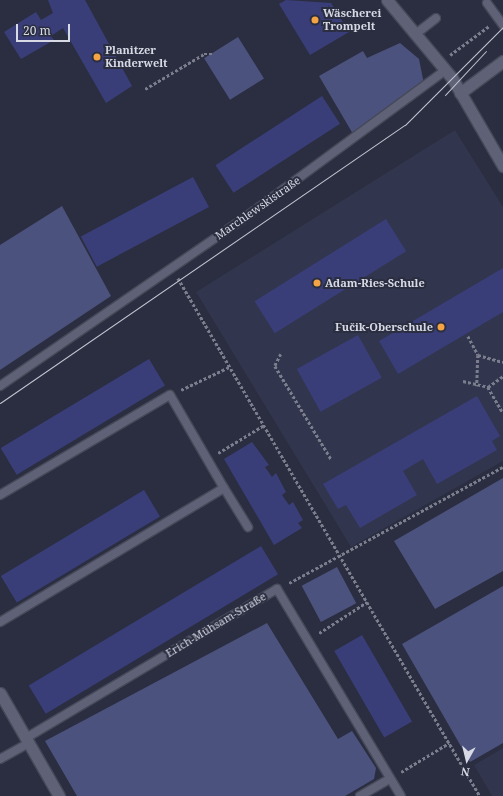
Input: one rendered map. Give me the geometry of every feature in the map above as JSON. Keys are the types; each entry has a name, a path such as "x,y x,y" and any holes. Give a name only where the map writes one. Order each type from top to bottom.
{"street":[{"path":"387,0 417,33 446,70 503,166"},
{"path":"460,93 503,61"},
{"path":"0,693 59,796"}],"lane":[{"path":"487,3 501,22"},
{"path":"417,33 436,18"},
{"name":"Marchlewskistraße","path":"0,386 171,269 371,128 446,70"},
{"path":"0,495 170,395 207,460 248,527"},
{"path":"0,622 224,488"},
{"name":"Erich-Mühsam-Straße","path":"0,759 28,740 278,589 309,639 389,779 401,796"},
{"path":"360,796 389,779"}],"path":[{"path":"446,70 450,56 501,22"},
{"path":"145,89 204,54 212,54"},
{"path":"171,269 341,555 480,796"},
{"path":"468,336 478,354 477,386"},
{"path":"281,354 275,366 331,459"},
{"path":"478,354 503,362"},
{"path":"170,395 229,367"},
{"path":"463,381 477,386 488,387 503,376"},
{"path":"488,387 503,413"},
{"path":"207,460 264,425"},
{"path":"278,589 503,467"},
{"path":"309,639 368,602"},
{"path":"389,779 449,743"}],"shaded area":[{"path":"238,37 264,79 230,100 204,58"},
{"path":"400,43 419,59 424,84 353,134 319,76 363,51 367,58"},
{"path":"455,130 503,207 503,461 351,547 196,292"},
{"path":"62,206 111,296 0,370 0,245"},
{"path":"503,478 503,571 435,609 394,541"},
{"path":"337,567 356,603 321,622 302,586"},
{"path":"503,586 503,743 470,762 402,644"},
{"path":"267,623 338,739 352,731 376,768 374,779 345,796 77,796 45,741"},
{"path":"503,748 503,796 492,796 474,765"}],"building":[{"name":"Planitzer Kinderwelt","path":"48,0 85,0 132,86 106,103 63,28 51,36 54,40 21,59 4,32 36,12 41,20 53,13"},
{"name":"Wäscherei Trompelt","path":"286,0 331,3 349,32 310,55 279,4"},
{"path":"322,96 340,124 233,193 215,165"},
{"path":"193,177 209,207 97,267 81,237"},
{"name":"Adam-Ries-Schule","path":"386,219 406,251 275,333 255,301"},
{"name":"Fučik-Oberschule","path":"503,268 503,312 398,374 379,341"},
{"path":"358,335 382,378 321,412 297,369"},
{"path":"149,359 165,386 17,475 1,448"},
{"path":"477,396 500,436 492,441 497,450 437,484 423,459 403,471 417,495 360,528 346,505 338,509 323,484"},
{"path":"252,442 269,465 265,467 272,477 276,473 286,492 282,495 289,505 293,502 303,520 298,523 302,528 274,545 224,459"},
{"path":"144,490 160,517 17,603 1,576"},
{"path":"261,546 278,574 46,714 29,686"},
{"path":"362,635 412,722 384,738 334,651"}],"tram line":[{"path":"0,403 405,125 503,27"},
{"path":"445,95 486,51"}],"place":[{"name":"Wäscherei Trompelt","path":"315,20"},
{"name":"Planitzer Kinderwelt","path":"97,57"},
{"name":"Adam-Ries-Schule","path":"317,283"},
{"name":"Fučik-Oberschule","path":"441,327"}]}
